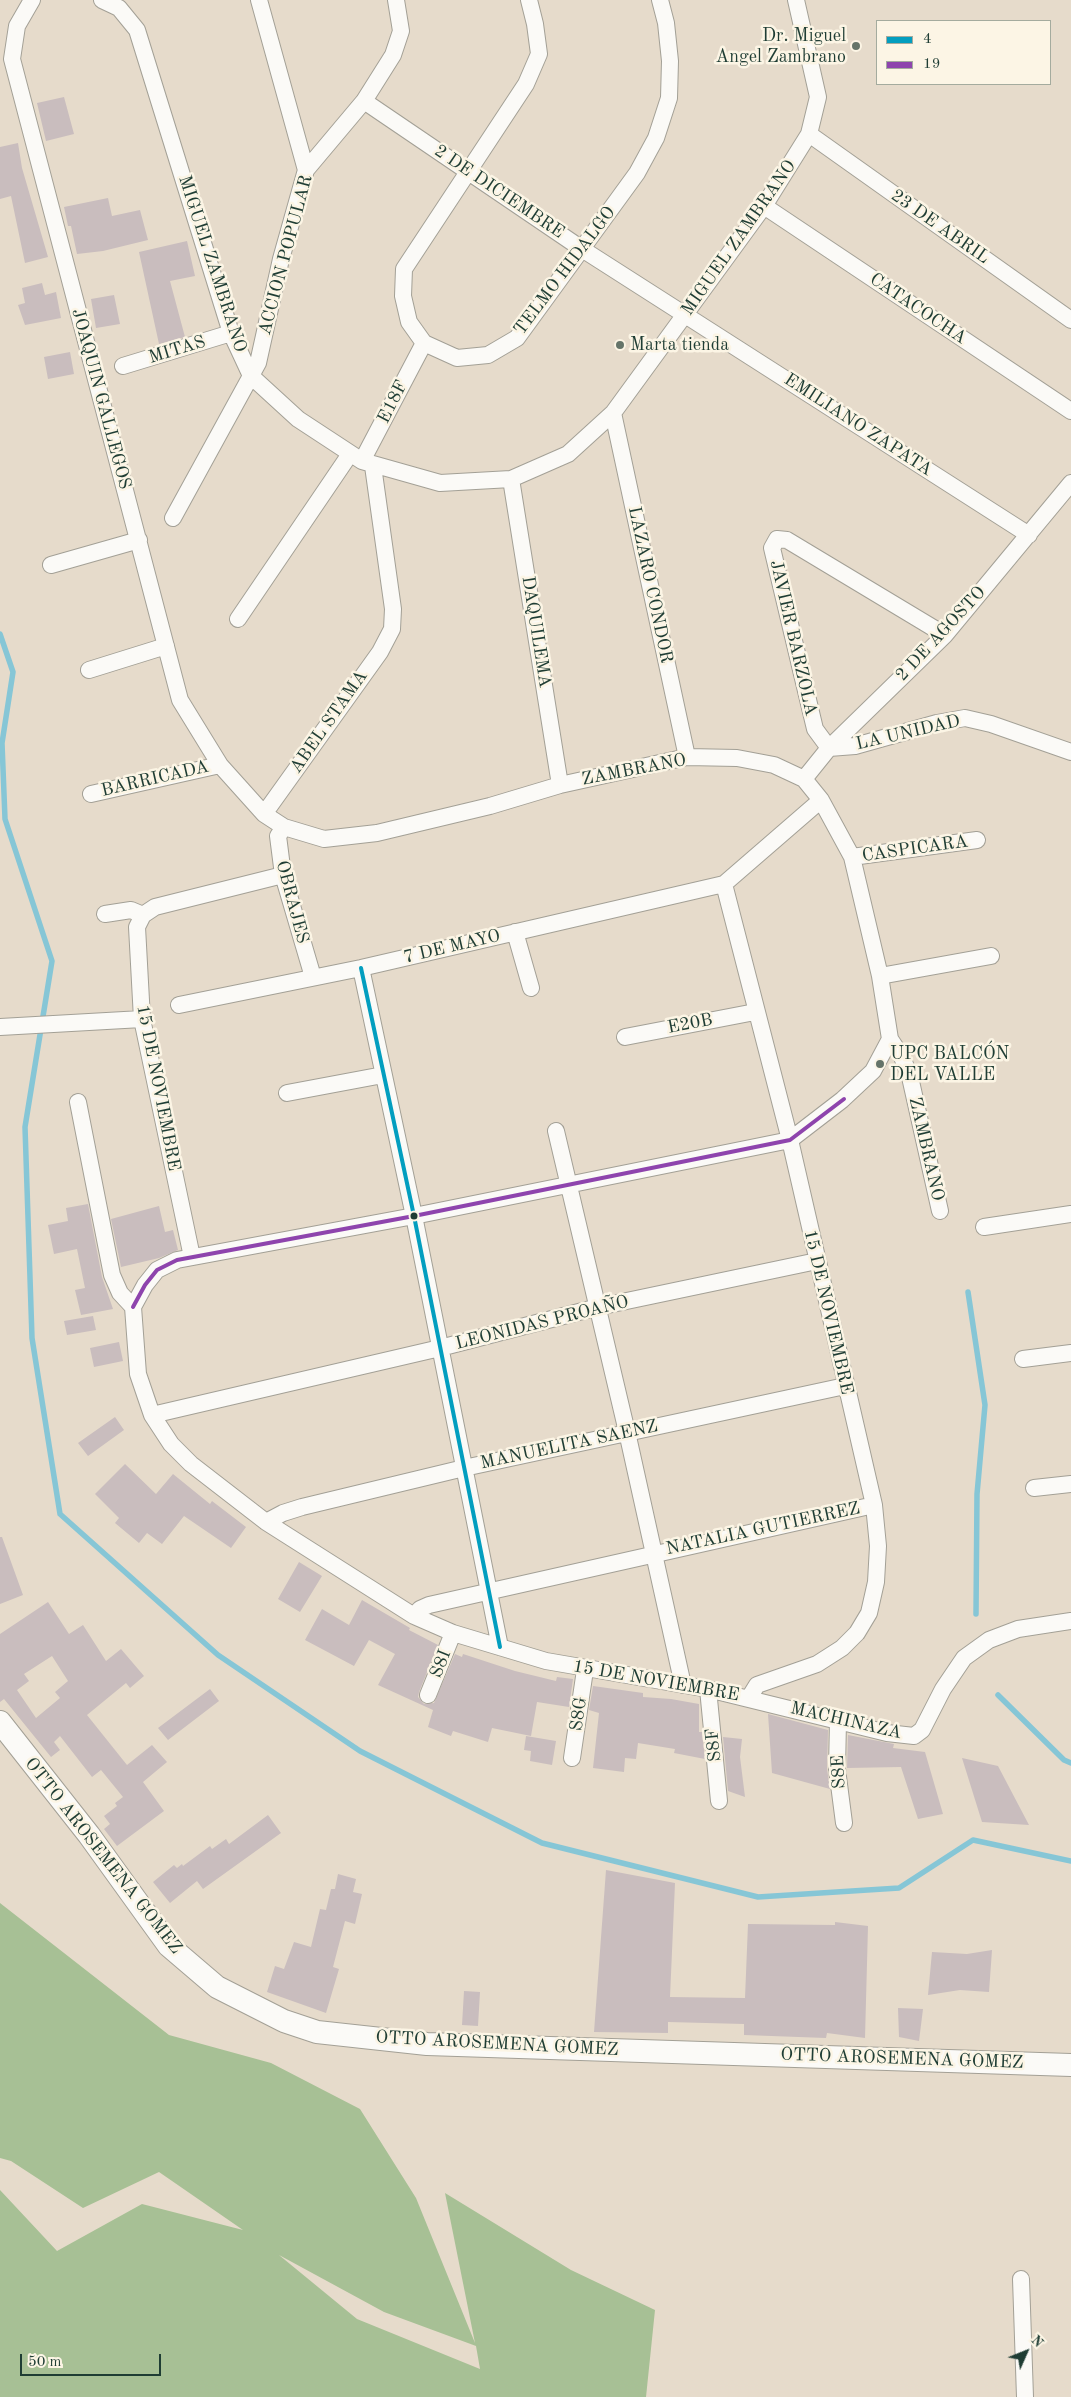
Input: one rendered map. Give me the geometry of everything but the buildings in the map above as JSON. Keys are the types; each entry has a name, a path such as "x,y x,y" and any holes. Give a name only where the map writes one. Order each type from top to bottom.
{"street":[{"name":"JOAQUIN GALLEGOS","path":"32,0 17,26 12,59 180,700 220,765 237,786"},
{"name":"MIGUEL ZAMBRANO","path":"102,0 119,8 137,30 231,333 251,376 298,420 362,460 440,483 511,479 568,454 613,413 686,315 764,206 809,134 818,98 796,0"},
{"path":"259,0 306,170"},
{"name":"ACCION POPULAR","path":"174,518 258,363 281,259 306,170 364,101 394,55 401,31 396,0"},
{"path":"424,343 409,322 402,296 404,269 526,84 539,54 535,24 529,0"},
{"name":"TELMO HIDALGO","path":"424,343 457,358 488,355 517,338 637,174 656,138 666,106 670,61 666,23 660,0"},
{"name":"2 DE DICIEMBRE","path":"364,101 582,249 686,315"},
{"name":"23 DE ABRIL","path":"809,134 1071,320"},
{"name":"CATACOCHA","path":"764,206 1071,411"},
{"name":"EMILIANO ZAPATA","path":"686,315 1029,535"},
{"name":"MITAS","path":"123,366 231,333"},
{"name":"E18F","path":"238,619 362,460 424,343"},
{"name":"LAZARO CONDOR","path":"613,413 687,757"},
{"name":"ABEL STAMA","path":"264,814 380,652 392,629 393,609 362,460"},
{"name":"DAQUILEMA","path":"511,479 560,785"},
{"name":"2 DE AGOSTO","path":"804,780 829,748 945,635 1071,483"},
{"name":"JAVIER BARZOLA","path":"829,748 815,730 772,548 777,539 787,540 945,635"},
{"path":"51,564 139,540"},
{"path":"89,670 166,646"},
{"name":"LA UNIDAD","path":"829,748 855,746 937,723 965,718 991,724 1071,752"},
{"name":"ZAMBRANO","path":"237,786 264,814 284,827 324,839 377,833 490,806 560,785 687,757 746,760 774,765 804,780 821,800 852,857 880,976 890,1039 902,1057 910,1077 940,1211"},
{"name":"BARRICADA","path":"91,794 220,765"},
{"path":"724,884 821,800"},
{"name":"OBRAJES","path":"284,827 278,836 283,875 313,977"},
{"name":"CASPICARA","path":"852,857 977,840"},
{"path":"105,914 131,910 143,915 155,907 283,875"},
{"name":"7 DE MAYO","path":"179,1005 361,968 724,884"},
{"name":"15 DE NOVIEMBRE","path":"132,1307 138,1374 152,1415 171,1444 191,1464 266,1522 414,1616 453,1633 546,1662 708,1689 749,1698 758,1685 817,1664 842,1648 857,1633 869,1613 876,1582 878,1546 874,1505 816,1261 790,1140 755,1012 724,884"},
{"name":"15 DE NOVIEMBRE","path":"143,915 138,927 142,1019 192,1257"},
{"path":"516,932 531,988"},
{"path":"880,976 991,956"},
{"path":"361,968 414,1216 500,1647"},
{"name":"E20B","path":"625,1037 755,1012"},
{"path":"0,1027 142,1019"},
{"path":"78,1102 112,1274 120,1293 132,1307 145,1284 157,1270 177,1260 414,1216 790,1140 842,1100 873,1071 890,1039"},
{"path":"287,1093 383,1075"},
{"name":"NATALIA GUTIERREZ","path":"556,1131 627,1432 683,1685"},
{"path":"984,1227 1071,1214"},
{"name":"LEONIDAS PROAÑO","path":"152,1415 440,1348 598,1307 816,1261"},
{"path":"1023,1359 1071,1352"},
{"name":"MANUELITA SAENZ","path":"266,1522 283,1513 302,1507 464,1468 845,1386"},
{"path":"1034,1488 1071,1484"},
{"name":"NATALIA GUTIERREZ","path":"414,1616 420,1609 429,1605 874,1505"},
{"name":"MACHINAZA","path":"749,1698 886,1733 914,1736 922,1730 943,1689 964,1658 989,1640 1018,1629 1071,1621"},
{"name":"S8I","path":"428,1695 453,1633"},
{"name":"S8G","path":"572,1758 585,1670"},
{"name":"S8F","path":"708,1689 719,1801"},
{"name":"S8E","path":"838,1721 837,1769 844,1823"},
{"name":"OTTO AROSEMENA GOMEZ","path":"0,1722 89,1836 169,1946 217,1987 284,2021 317,2032 427,2044 1071,2064"},
{"path":"1021,2279 1025,2397"}],"green space":[{"path":"0,1903 169,2035 271,2063 360,2109 416,2198 475,2343 445,2193 571,2270 655,2310 646,2397 0,2397 0,2190 57,2251 142,2204 243,2230 159,2172 83,2208 11,2161 0,2158","holes":["279,2255 384,2312 476,2346 480,2369 357,2319"]}],"waterway":[{"path":"0,634 13,672 2,743 5,819 52,961 25,1127 32,1338 60,1514 218,1655 360,1751 542,1843 758,1897 899,1888 973,1840 1071,1861"},
{"path":"968,1292 985,1405 977,1494 976,1614"},
{"path":"998,1695 1064,1760 1071,1763"}],"transit line":[{"name":"4","path":"361,968 414,1216 500,1647"},
{"name":"19","path":"133,1307 145,1285 157,1270 177,1260 414,1216 790,1140 844,1099"}],"place":[{"name":"Dr. Miguel Angel Zambrano","path":"856,46"},
{"name":"Marta tienda","path":"620,345"},
{"name":"UPC BALCÓN DEL VALLE","path":"880,1064"}]}
